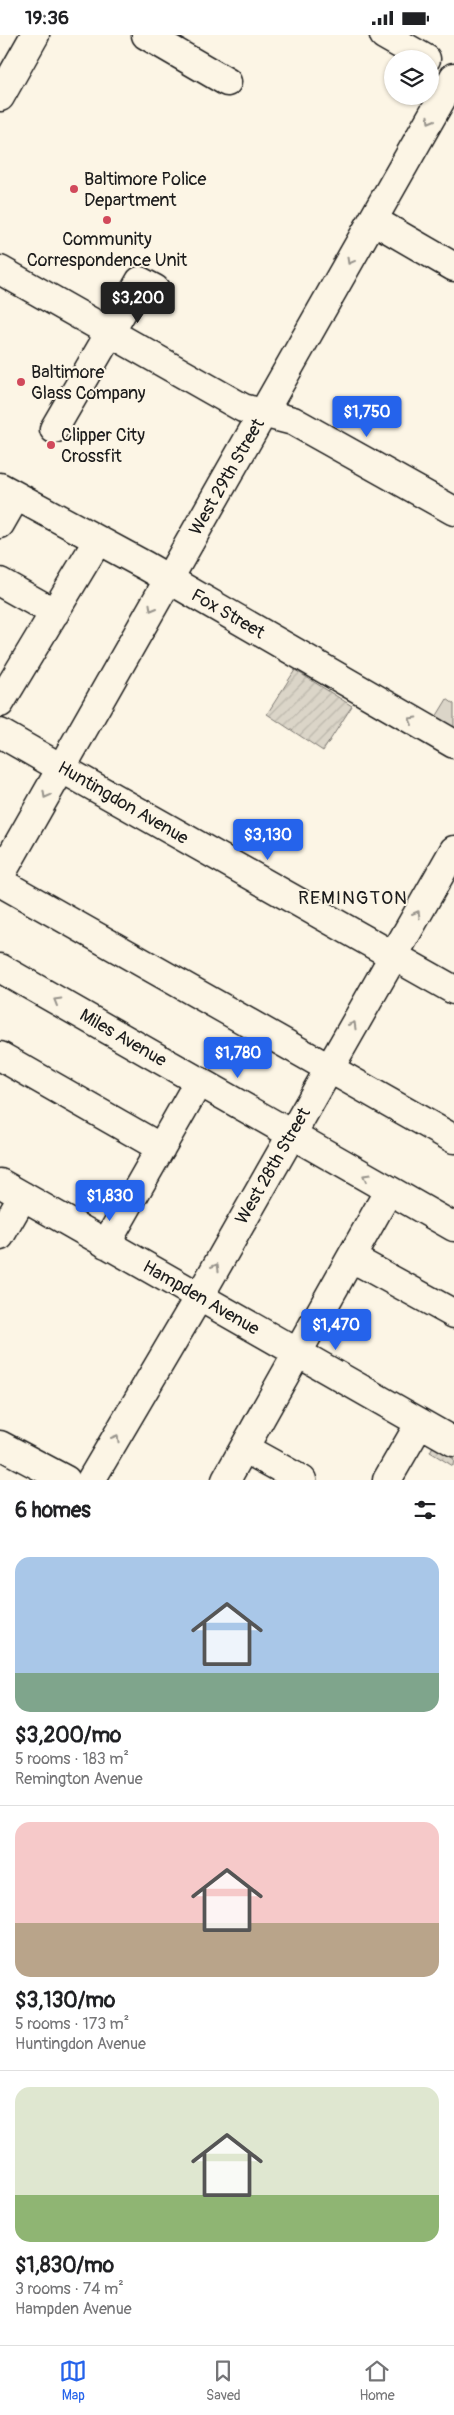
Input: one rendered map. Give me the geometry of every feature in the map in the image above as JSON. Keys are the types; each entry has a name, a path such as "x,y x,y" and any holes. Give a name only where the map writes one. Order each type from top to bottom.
{"main road":[{"path":"0,97 8,64 35,35"},
{"path":"146,35 227,82"},
{"path":"384,35 410,50"},
{"path":"439,67 454,76"},
{"name":"West 29th Street","path":"0,876 454,76"},
{"path":"373,220 454,267"},
{"path":"0,270 243,408 293,421 454,511"},
{"path":"54,429 140,281 155,289"},
{"path":"0,525 8,492"},
{"name":"Fox Street","path":"8,492 98,540 454,744"},
{"path":"0,703 98,540"},
{"path":"0,582 55,613"},
{"name":"Huntingdon Avenue","path":"0,733 454,991"},
{"name":"West 28th Street","path":"95,1479 454,850"},
{"path":"0,876 328,1068 454,1139"},
{"name":"Miles Avenue","path":"0,968 454,1227"},
{"path":"0,1056 161,1148"},
{"path":"106,1244 200,1081"},
{"path":"0,1236 11,1189"},
{"name":"Hampden Avenue","path":"11,1189 454,1442"},
{"path":"226,1480 389,1190"},
{"path":"352,1258 454,1314"},
{"path":"387,1480 420,1423"},
{"path":"0,1445 66,1480"},
{"path":"244,1448 302,1480"}],"shaded area":[{"path":"295,670 352,706 323,751 267,714"},
{"path":"447,699 454,704 454,741 430,727"},
{"path":"433,1446 454,1459 453,1466 430,1452"}],"place":[{"name":"Baltimore Police Department","path":"74,189"},
{"name":"Community Correspondence Unit","path":"107,220"},
{"name":"Baltimore Glass Company","path":"21,382"},
{"name":"Clipper City Crossfit","path":"51,445"}],"district":[{"name":"REMINGTON","path":"353,898"}]}
